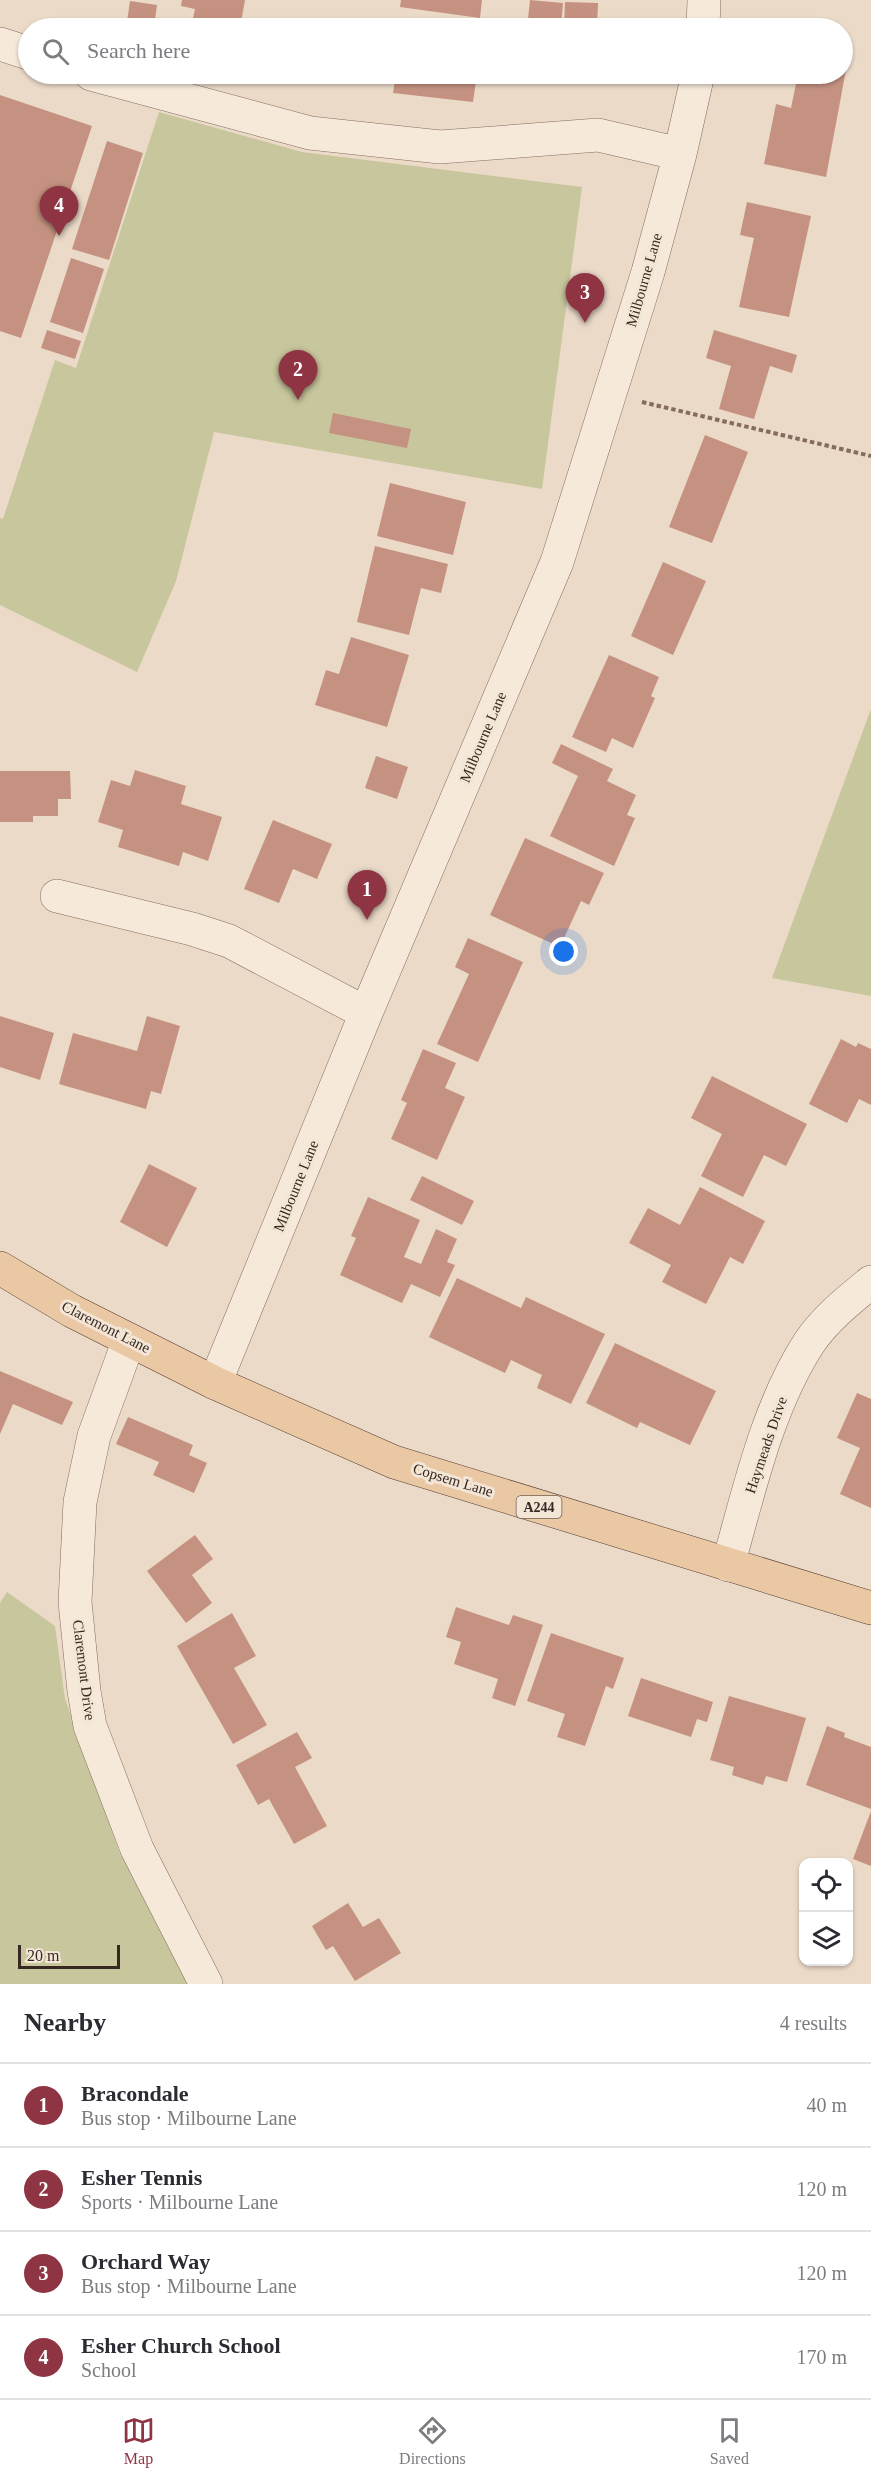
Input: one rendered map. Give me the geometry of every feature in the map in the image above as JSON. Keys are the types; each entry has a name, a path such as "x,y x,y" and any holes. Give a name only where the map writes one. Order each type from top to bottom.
{"main road":[{"name":"Claremont Lane","path":"0,1268 72,1311 215,1383"},
{"name":"Copsem Lane","path":"215,1383 394,1462 871,1608"}],"street":[{"path":"703,18 704,0"},
{"path":"0,44 18,50"},
{"path":"128,84 310,133 440,147 598,135 680,154"},
{"name":"Milbourne Lane","path":"215,1383 366,1013 557,562 610,393 680,154 696,84"},
{"path":"57,896 192,929 229,941 366,1013"},
{"name":"Haymeads Drive","path":"728,1565 780,1399 810,1342 842,1305 871,1282"},
{"name":"Claremont Drive","path":"129,1340 93,1436 80,1502 75,1602 84,1691 90,1726 137,1849 206,1984"}],"path":[{"path":"610,393 871,456"}],"shaded area":[{"path":"159,112 302,152 582,187 542,489 214,432 176,581 137,672 0,605 0,518 3,519 55,360 76,368"},
{"path":"871,709 871,996 772,978"},
{"path":"7,1592 55,1626 65,1699 119,1851 190,1984 0,1984 0,1603"}],"building":[{"path":"182,0 245,0 242,18 193,18 195,9 181,6"},
{"path":"401,0 482,0 480,18 400,7"},
{"path":"530,0 563,3 562,18 528,18"},
{"path":"130,1 157,5 155,18 127,18"},
{"path":"565,2 598,3 597,18 564,18"},
{"path":"394,84 476,84 473,102 393,93"},
{"path":"796,84 843,84 826,177 764,164 776,104 791,108"},
{"path":"0,95 92,126 21,338 0,331"},
{"path":"107,141 143,153 109,260 72,249"},
{"path":"747,202 811,216 789,317 739,307 754,238 740,235"},
{"path":"71,258 104,269 83,333 50,322"},
{"path":"47,330 81,341 75,359 41,348"},
{"path":"714,330 797,355 792,373 770,366 754,419 719,409 731,366 706,358"},
{"path":"333,413 411,429 407,448 329,433"},
{"path":"705,435 748,452 712,543 669,527"},
{"path":"390,483 466,502 453,555 377,536"},
{"path":"375,546 448,564 441,593 421,588 409,635 357,622"},
{"path":"663,562 706,581 673,655 631,636"},
{"path":"351,637 409,655 387,727 315,705 326,670 339,674"},
{"path":"609,655 659,677 651,696 655,698 633,748 612,738 606,752 572,737"},
{"path":"561,744 613,769 607,781 636,795 627,815 635,818 614,866 550,836 578,776 552,763"},
{"path":"376,756 408,767 397,799 365,788"},
{"path":"135,770 186,786 181,804 222,817 208,861 183,852 179,866 118,847 123,830 98,822 111,780 130,786"},
{"path":"0,771 70,771 71,799 58,799 58,816 33,816 33,822 0,822"},
{"path":"273,820 332,844 317,879 293,869 279,903 244,889"},
{"path":"525,838 604,873 589,905 581,901 560,947 490,915"},
{"path":"468,938 523,962 478,1062 437,1044 469,974 455,967"},
{"path":"0,1016 54,1033 40,1080 0,1067"},
{"path":"147,1016 180,1026 161,1094 151,1091 146,1109 59,1084 73,1033 137,1051"},
{"path":"841,1039 856,1047 858,1043 871,1049 871,1105 859,1099 847,1123 809,1104"},
{"path":"423,1049 456,1063 445,1088 465,1097 437,1160 391,1139 407,1103 401,1100"},
{"path":"712,1076 807,1124 786,1166 764,1155 743,1197 701,1176 722,1134 691,1118"},
{"path":"149,1164 197,1188 167,1247 120,1222"},
{"path":"422,1176 474,1201 462,1225 410,1200"},
{"path":"700,1187 765,1221 743,1264 730,1257 706,1304 662,1282 671,1265 629,1243 648,1208 680,1225"},
{"path":"368,1197 420,1220 404,1257 421,1264 436,1229 457,1239 447,1262 455,1265 440,1297 411,1284 402,1303 340,1275 356,1238 351,1236"},
{"path":"457,1278 521,1308 526,1297 605,1334 571,1404 537,1388 542,1375 511,1360 505,1373 429,1337"},
{"path":"615,1343 716,1391 690,1445 640,1422 637,1428 586,1403"},
{"path":"0,1371 73,1402 62,1425 13,1404 0,1434"},
{"path":"857,1393 871,1399 871,1508 840,1494 860,1448 837,1438"},
{"path":"128,1417 193,1445 189,1455 207,1463 194,1493 153,1475 159,1462 116,1444"},
{"path":"195,1535 213,1559 192,1575 212,1603 186,1623 147,1571"},
{"path":"456,1607 509,1625 513,1615 543,1625 515,1706 492,1698 498,1679 454,1664 461,1642 446,1637"},
{"path":"232,1613 256,1656 234,1668 267,1725 233,1744 177,1646"},
{"path":"551,1633 624,1658 613,1689 606,1686 585,1746 557,1737 565,1714 527,1701"},
{"path":"641,1678 713,1702 707,1722 697,1719 691,1737 628,1716"},
{"path":"729,1696 806,1718 787,1782 766,1776 763,1785 732,1775 734,1767 710,1760"},
{"path":"827,1726 845,1733 844,1737 871,1747 871,1809 806,1785"},
{"path":"297,1732 312,1758 295,1767 327,1826 294,1844 269,1799 258,1805 236,1765"},
{"path":"871,1811 871,1866 853,1859"},
{"path":"348,1903 363,1927 379,1918 401,1953 355,1981 333,1946 326,1950 312,1926"}],"place":[{"name":"Esher Church School","path":"59,236"},
{"name":"Orchard Way","path":"585,323"},
{"name":"Esher Tennis","path":"298,400"},
{"name":"Bracondale","path":"367,920"}]}
